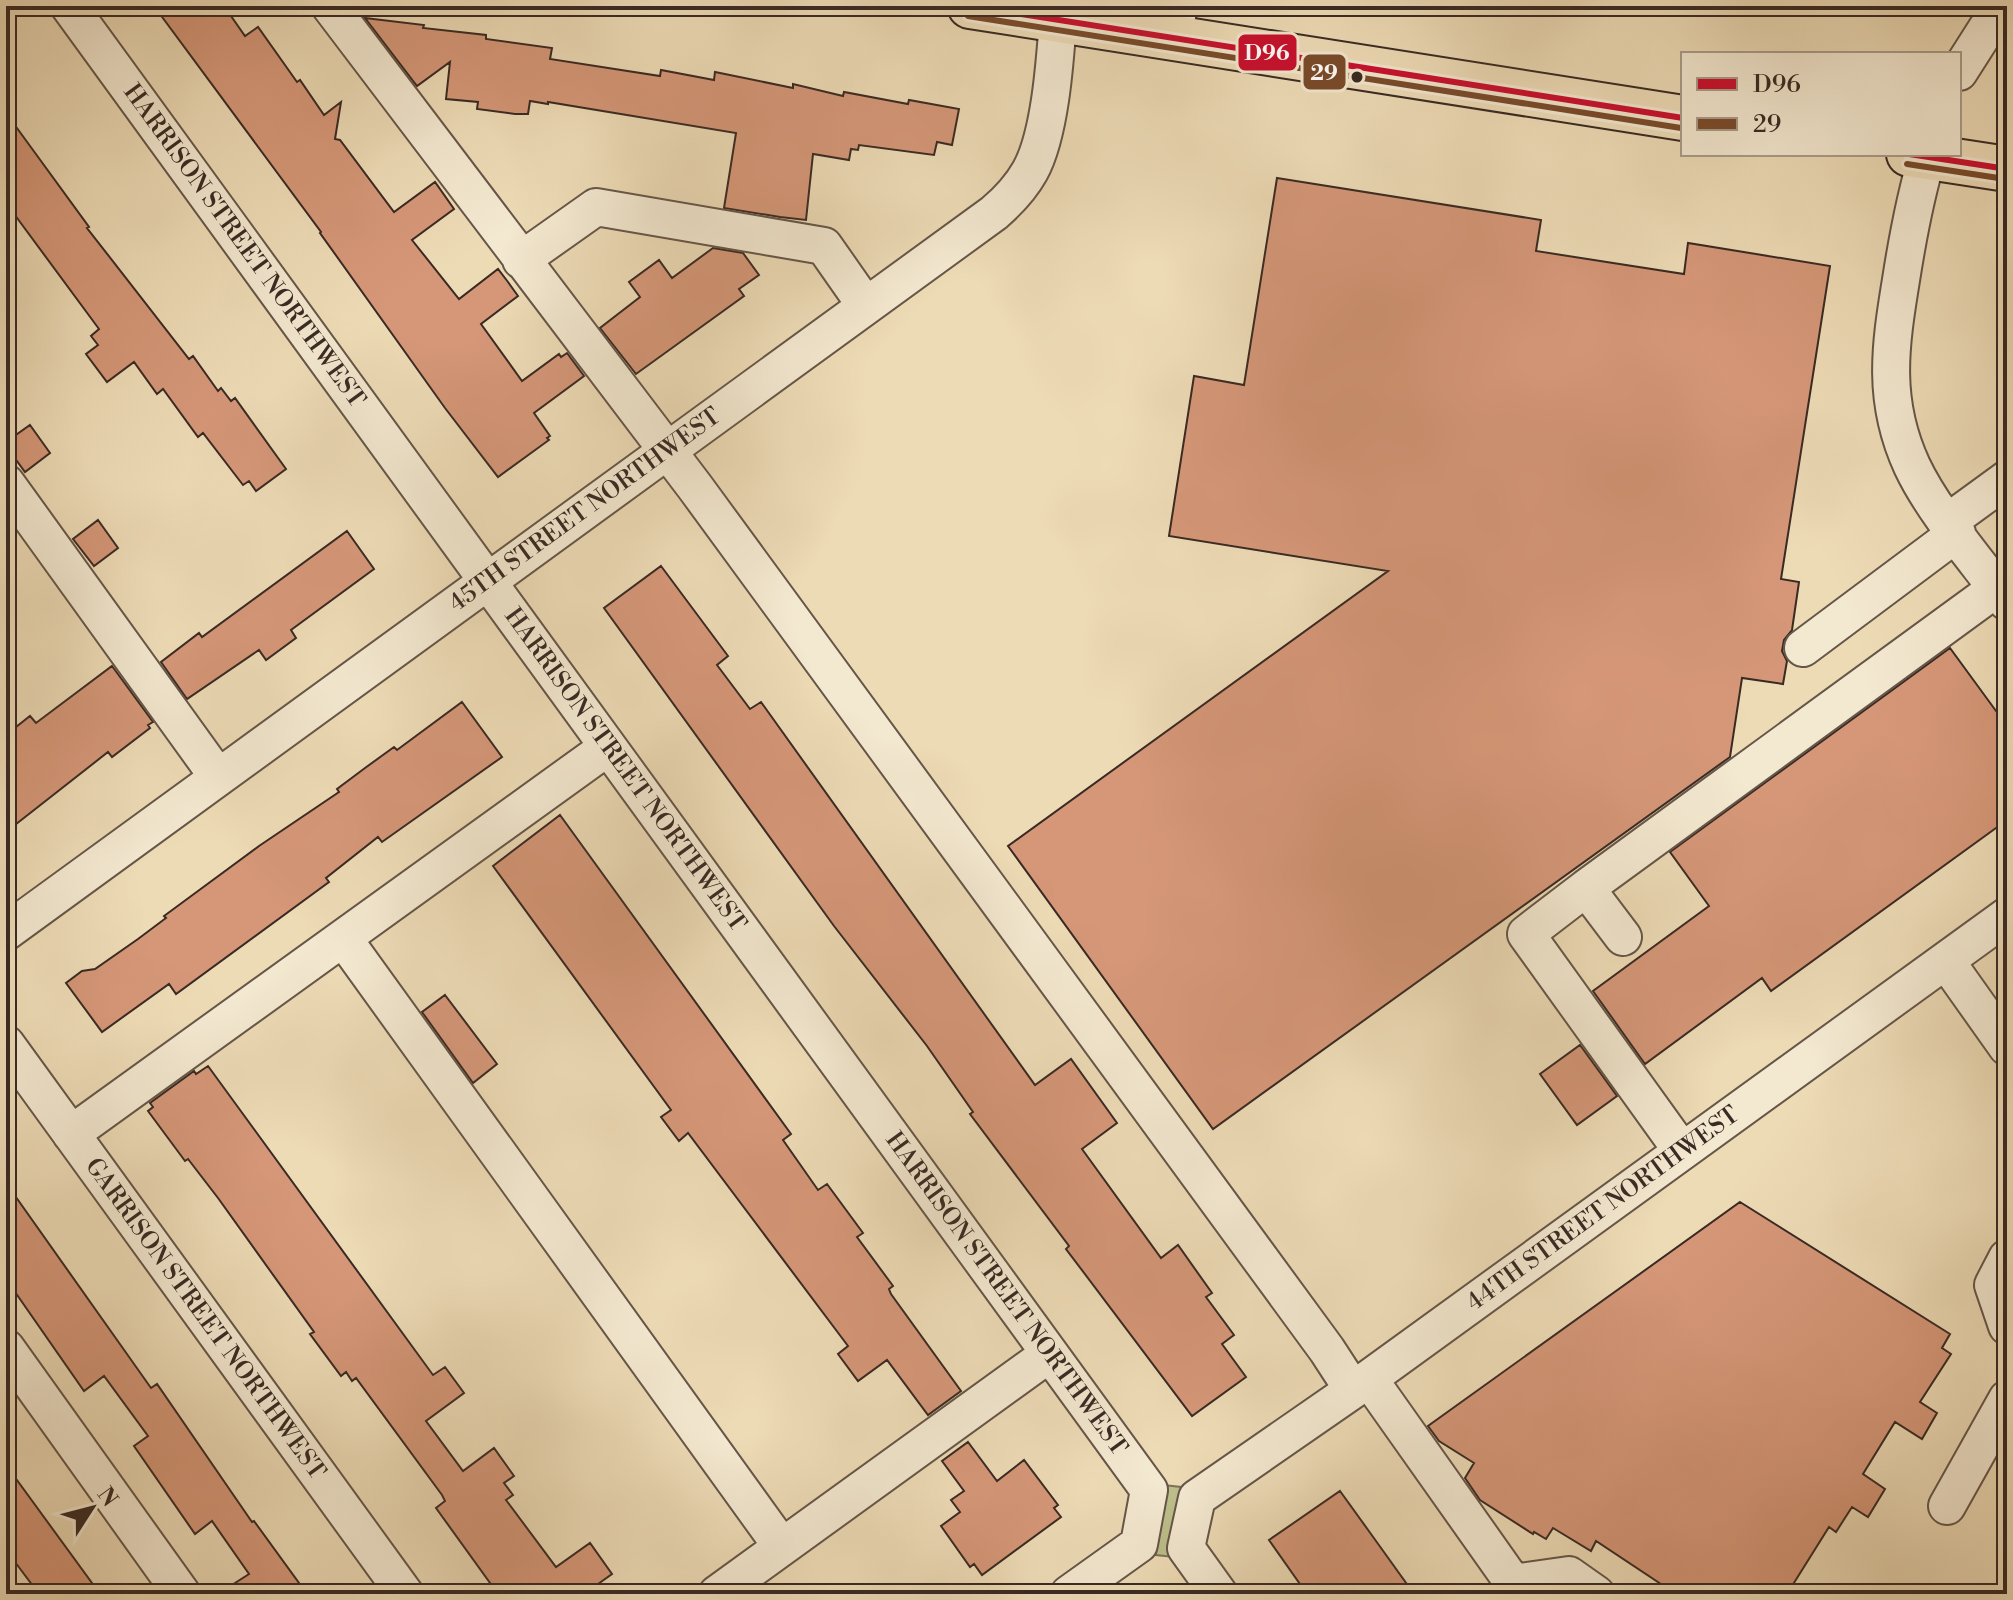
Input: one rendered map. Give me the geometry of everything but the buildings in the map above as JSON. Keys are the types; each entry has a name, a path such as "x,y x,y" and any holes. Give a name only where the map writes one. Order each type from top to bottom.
{"main road":[{"path":"970,6 1058,19 1176,22 1284,53 1681,118"},
{"path":"1928,156 2007,169"}],"street":[{"name":"HARRISON STREET NORTHWEST","path":"69,6 1149,1490 1139,1544 1069,1594"},
{"path":"330,6 667,450 1327,1350 1361,1384 1517,1588 1569,1575 1596,1594"},
{"path":"1961,69 2001,6"},
{"name":"45TH STREET NORTHWEST","path":"6,932 994,213 1025,179 1038,155 1053,83 1058,19"},
{"path":"1682,1151 1526,934 1586,888 2002,595 1924,489 1900,436 1893,407 1889,364 1922,156"},
{"path":"521,260 596,207 824,246 866,306"},
{"path":"1803,648 2007,479"},
{"path":"6,483 218,777"},
{"path":"71,1134 608,747"},
{"path":"1586,888 1623,937"},
{"name":"44TH STREET NORTHWEST","path":"1219,1594 1186,1548 1197,1498 1361,1384 2007,916"},
{"path":"343,938 782,1547"},
{"path":"1946,961 2007,1047"},
{"name":"GARRISON STREET NORTHWEST","path":"6,1044 405,1594"},
{"path":"2007,1258 1993,1285 2007,1326"},
{"path":"6,1348 182,1594"},
{"path":"717,1594 1049,1354"},
{"path":"1947,1506 2007,1399"}],"green space":[{"path":"1163,1485 1181,1487 1174,1557 1156,1555"}],"transit line":[{"name":"D96","path":"970,6 1681,118"},
{"name":"29","path":"968,16 1681,128"},
{"name":"D96","path":"1922,156 2007,169"},
{"name":"29","path":"1907,164 2005,179"}]}
